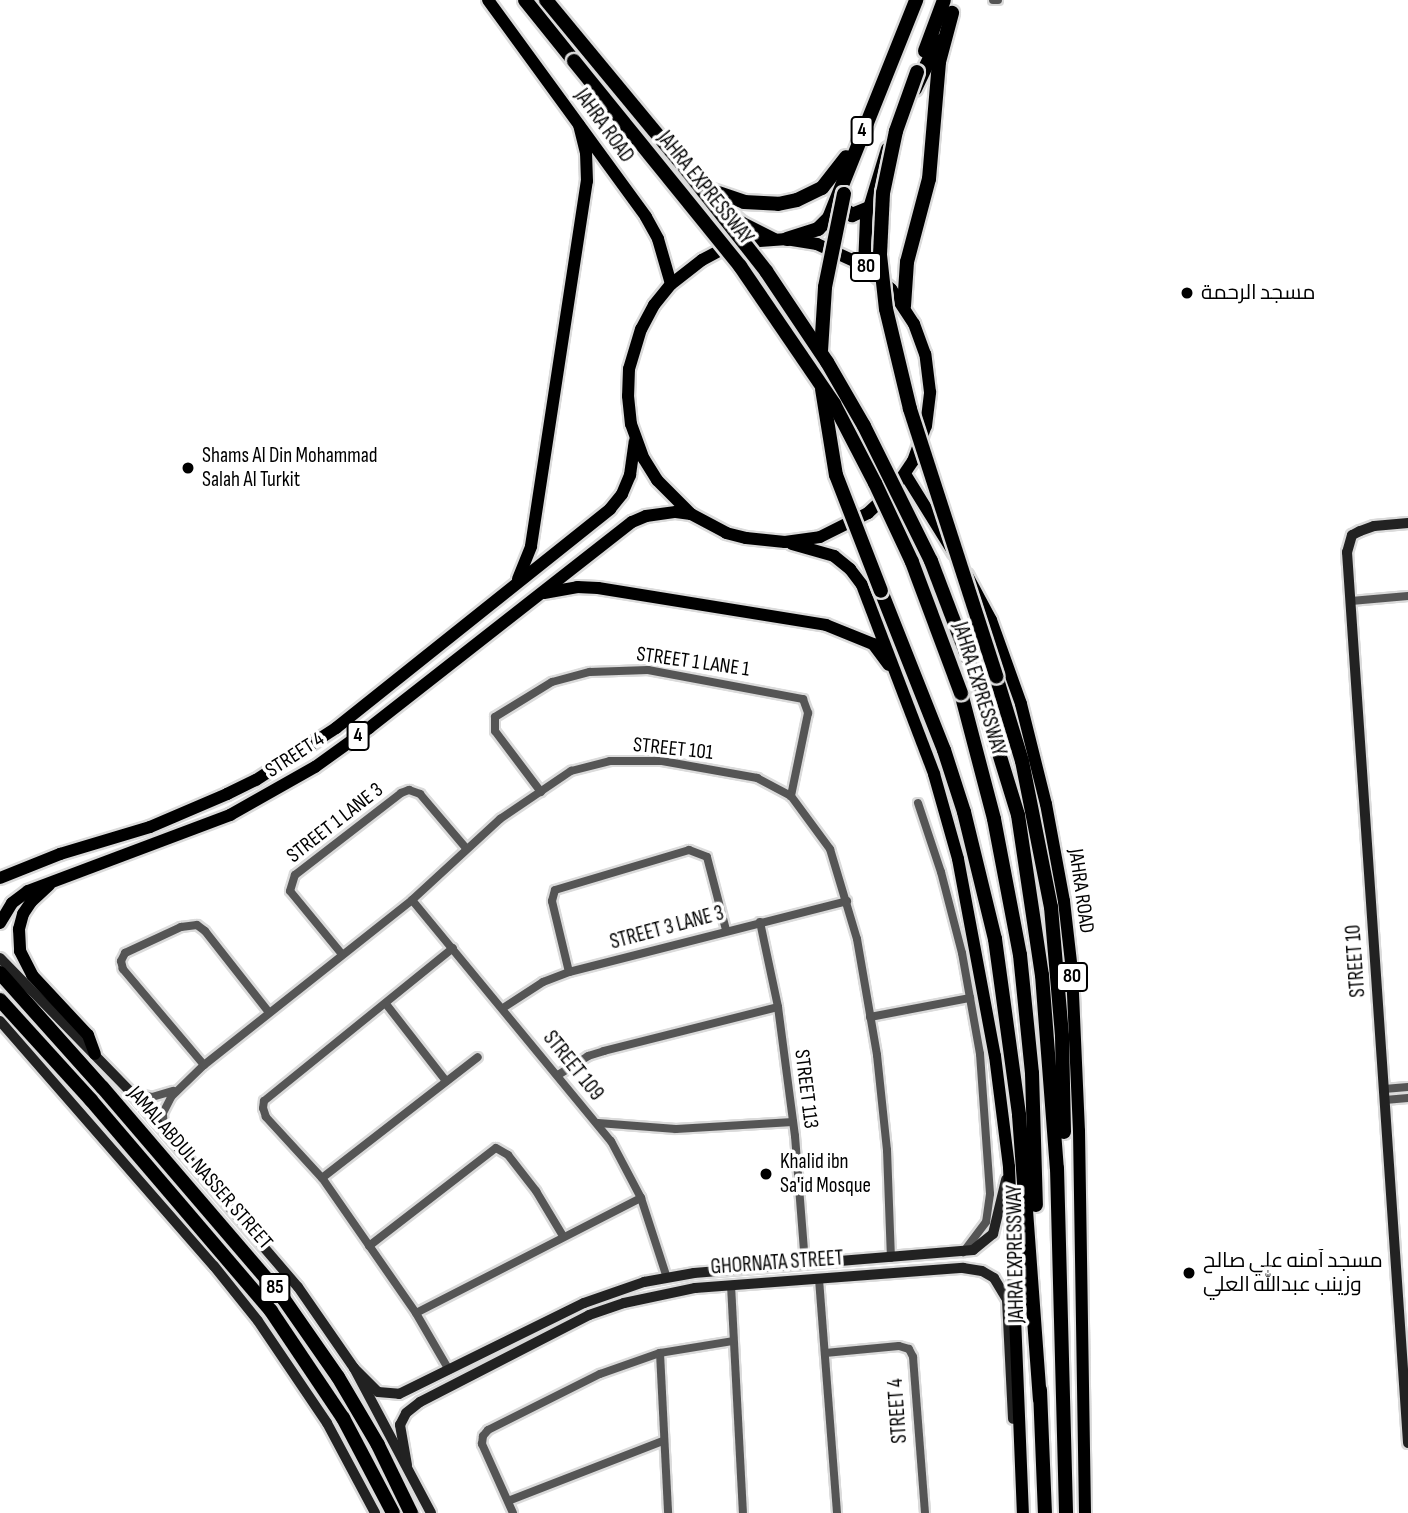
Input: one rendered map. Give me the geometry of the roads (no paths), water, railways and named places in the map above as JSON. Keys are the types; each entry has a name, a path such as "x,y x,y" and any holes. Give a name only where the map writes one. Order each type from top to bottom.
{"highway":[{"name":"JAHRA EXPRESSWAY","path":"525,0 740,266 834,404 907,551 961,693 996,830 1025,987 1032,1073 1045,1513"},
{"name":"JAHRA EXPRESSWAY","path":"546,0 741,237 828,362 916,526 950,606 978,685 1018,815 1027,860 1043,989 1057,1189 1066,1513"},
{"name":"4","path":"781,239 822,226 841,194 858,142 916,0"},
{"path":"869,208 858,215 845,212 838,201 922,0"},
{"path":"951,4 917,72 896,131 883,193 880,255 886,309 909,409 1022,761 1051,907 1063,1048 1064,1144 1057,1189"},
{"path":"904,306 907,262 929,179 939,61 951,4"},
{"name":"4","path":"865,266 865,234 869,208 885,155 951,4"},
{"path":"707,189 744,202 778,204 797,200 822,188 858,142"},
{"path":"841,194 822,316 824,415 836,475 944,750 964,812 995,939 1020,1115 1040,1399"},
{"name":"JAMAL ABDUL NASSER STREET","path":"0,973 103,1088 290,1307 356,1408 411,1513"},
{"name":"JAMAL ABDUL NASSER STREET","path":"0,1000 91,1100 271,1311 343,1418 393,1513"}],"main road":[{"name":"JAHRA ROAD","path":"488,0 658,239 671,284"},
{"name":"JAHRA ROAD","path":"554,0 707,189 733,217 781,239"},
{"path":"515,585 531,546 587,181 586,153 579,125"},
{"name":"80","path":"781,239 832,249 865,266 904,306 922,344 930,392 926,426 905,474 882,502 853,523 820,537 765,542 726,533 691,514 657,480 635,437 628,396 632,355 647,317 671,284 686,271 719,251 737,245 781,239"},
{"name":"STREET 4","path":"0,878 60,855 150,827 256,780 336,728 610,509 622,494 630,475 635,437"},
{"name":"JAHRA ROAD","path":"905,474 979,595 991,620 1021,704 1056,848 1072,971 1076,1046 1082,1217 1085,1513"},
{"name":"STREET 4","path":"0,923 12,903 28,891 184,834 270,794 369,728 632,522 661,512 691,514"},
{"name":"80","path":"785,542 834,556 850,569 869,599 934,774 958,859 993,1043 1009,1167 1023,1513"},
{"path":"559,550 570,552 574,559 572,567"},
{"path":"540,593 567,588 597,588 825,625 873,644 902,685"},
{"path":"66,876 42,891 27,908 20,922 19,944 28,969 88,1035 95,1054"}],"street":[{"name":"STREET 10","path":"1408,523 1374,526 1352,535 1347,552 1408,1443"},
{"path":"1351,601 1408,596"},
{"name":"STREET 1 LANE 1","path":"541,792 495,731 495,717 552,682 590,672 648,670 803,699 808,713 791,796"},
{"name":"STREET 101","path":"164,1129 163,1113 179,1088 204,1065 341,953 412,900 466,848 571,771 610,761 653,760 757,778 791,796 830,849 847,901 870,1017 887,1150 891,1258"},
{"name":"STREET 1 LANE 3","path":"341,953 290,891 295,875 401,793 409,790 420,793 466,848"},
{"path":"918,803 941,872 980,1054 990,1194 986,1222 963,1252 966,1262 963,1268"},
{"path":"569,972 552,901 555,890 689,850 707,857 726,930"},
{"name":"STREET 109","path":"412,900 611,1141 641,1198 667,1278"},
{"name":"STREET 3 LANE 3","path":"503,1008 543,982 569,972 847,901"},
{"name":"STREET 113","path":"760,922 778,1007 793,1122 806,1262"},
{"path":"204,1065 123,969 121,961 125,953 181,927 197,925 205,931 268,1011"},
{"path":"449,1370 416,1313 322,1178 267,1117 263,1108 264,1101 453,948"},
{"path":"0,958 130,1091 298,1287 354,1368 431,1513"},
{"path":"870,1017 970,998"},
{"path":"386,1004 446,1081"},
{"path":"558,1075 588,1056 604,1051 778,1007"},
{"path":"0,1021 214,1266 258,1321 327,1423 375,1513"},
{"path":"322,1178 478,1056"},
{"path":"1384,1095 1408,1087"},
{"path":"130,1091 152,1097 179,1088"},
{"path":"1384,1095 1408,1098"},
{"path":"598,1124 676,1129 793,1122"},
{"path":"369,1246 496,1147 509,1155 536,1191 563,1236"},
{"name":"GHORNATA STREET","path":"405,1392 601,1296 622,1289 667,1278 806,1262 963,1252 977,1248 993,1234 1009,1167"},
{"path":"416,1313 641,1198"},
{"name":"GHORNATA STREET","path":"414,1405 605,1309 624,1303 695,1288 963,1268 989,1274 1007,1300 1018,1513"},
{"path":"820,1279 836,1513"},
{"path":"731,1285 743,1513"},
{"path":"622,1289 618,1296 624,1303"},
{"path":"601,1296 606,1301 605,1309"},
{"path":"513,1513 482,1444 483,1436 488,1430 600,1374 660,1353 733,1341"},
{"name":"STREET 4","path":"825,1353 899,1346 909,1349 913,1357 925,1513"},
{"path":"660,1353 668,1513"},
{"path":"354,1368 378,1392 389,1395 405,1392 405,1400 414,1405 405,1413 400,1425 407,1465"},
{"path":"508,1501 663,1441"}],"place":[{"name":"مسجد الرحمة","path":"1187,293"},
{"name":"Shams Al Din Mohammad Salah Al Turkit","path":"188,468"},
{"name":"Khalid ibn Sa'id Mosque","path":"766,1174"},
{"name":"مسجد آمنه علي صالح وزينب عبدالله العلي","path":"1189,1273"}]}
